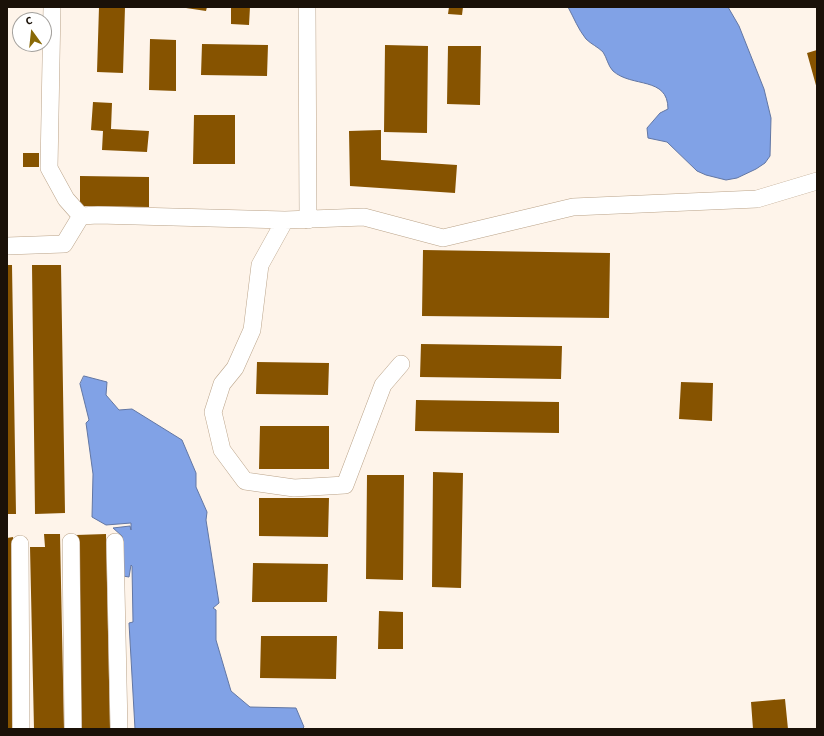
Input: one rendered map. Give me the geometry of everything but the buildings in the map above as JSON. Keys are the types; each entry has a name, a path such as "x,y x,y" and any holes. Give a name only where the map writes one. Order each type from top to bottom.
{"lane":[{"path":"52,7 49,168 66,199 81,216"},
{"path":"307,7 308,220"},
{"path":"81,216 98,215 285,220 364,217 443,238 573,207 757,199 817,181"},
{"path":"7,246 64,244 81,216"},
{"path":"285,220 260,264 252,330 235,368 222,384 213,412 222,450 245,482 294,488 345,485 383,385 402,364"},
{"path":"71,542 73,729"},
{"path":"116,542 119,729"},
{"path":"20,544 21,729"}],"water":[{"path":"568,7 728,7 739,26 764,89 771,118 770,156 765,163 737,178 726,180 697,171 667,142 648,138 647,128 660,113 668,109 666,99 662,92 656,87 621,76 613,71 603,52 588,41 583,35"},
{"path":"84,376 107,382 106,395 119,410 132,409 182,440 196,473 196,487 207,512 206,520 219,603 213,608 216,610 216,640 231,691 250,707 296,708 304,727 302,729 135,729 129,623 133,622 132,566 131,565 129,577 123,576 122,536 113,528 130,526 131,530 131,523 106,525 92,517 93,474 86,423 89,420 80,384"}]}
